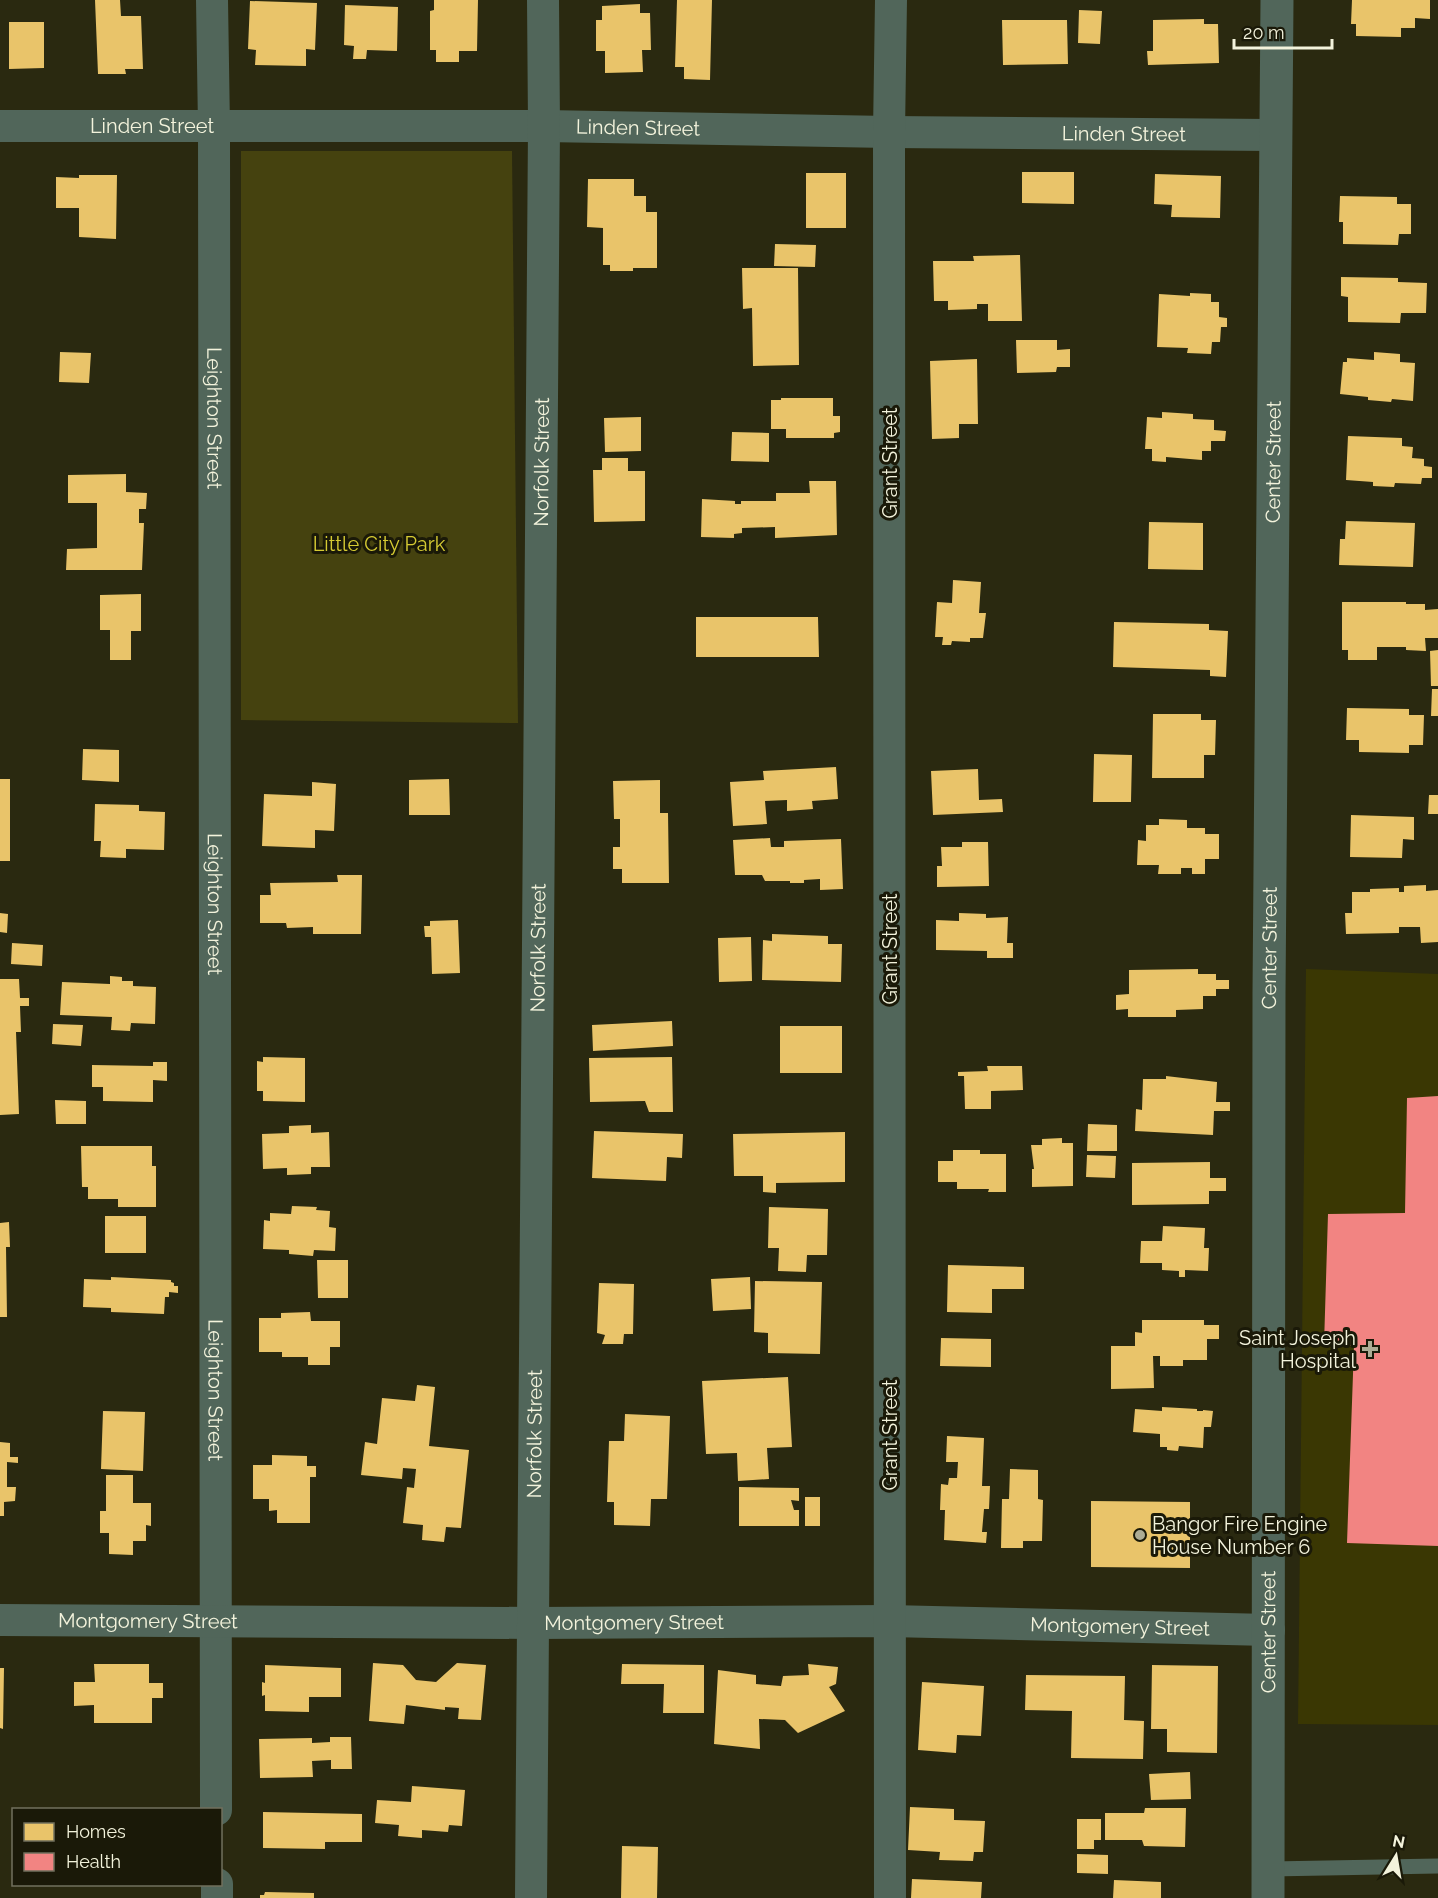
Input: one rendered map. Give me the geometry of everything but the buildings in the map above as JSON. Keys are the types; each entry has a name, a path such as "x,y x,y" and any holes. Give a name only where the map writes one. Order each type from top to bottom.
{"street":[{"name":"Leighton Street","path":"212,0 216,1808"},
{"name":"Norfolk Street","path":"531,1898 543,0"},
{"name":"Grant Street","path":"890,1898 889,132 891,0"},
{"name":"Center Street","path":"1268,1883 1269,994 1277,0"},
{"name":"Linden Street","path":"0,126 544,126 1276,135"},
{"name":"Montgomery Street","path":"0,1620 532,1623 890,1621 1269,1630"}],"lane":[{"path":"1268,1883 1438,1866"}],"shaded area":[{"name":"Saint Joseph Hospital","path":"1306,969 1438,974 1438,1725 1298,1724"}],"green space":[{"name":"Little City Park","path":"241,151 512,151 518,723 241,720"}],"place":[{"name":"Saint Joseph Hospital","path":"1370,1349"},
{"name":"Bangor Fire Engine House Number 6","path":"1140,1535"}]}
